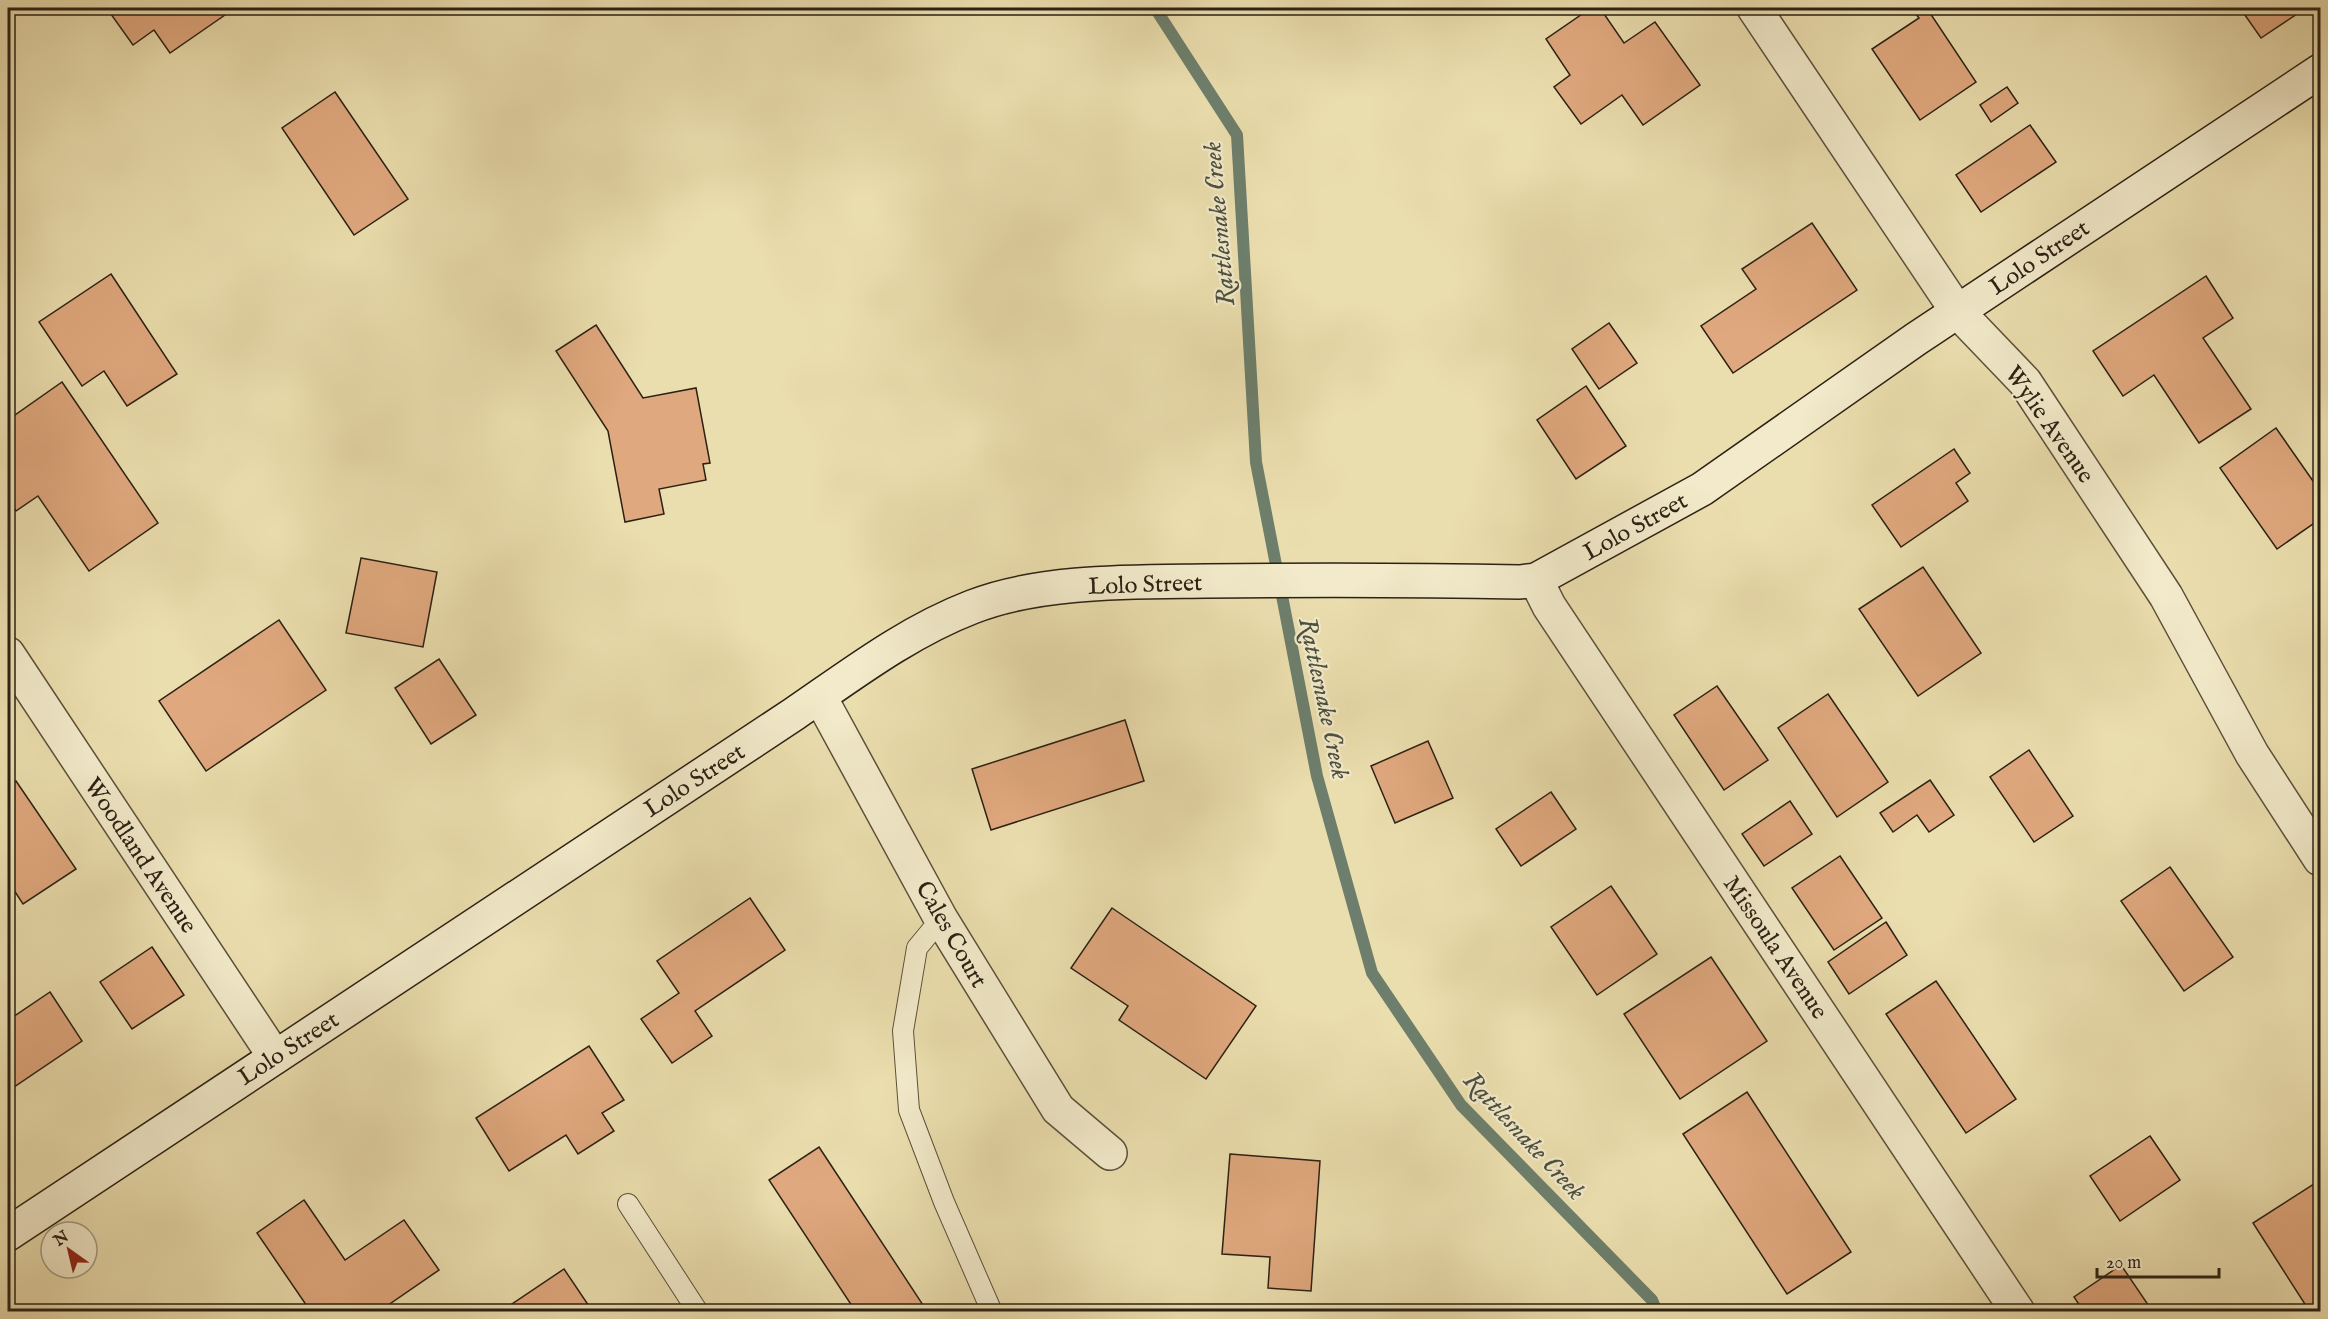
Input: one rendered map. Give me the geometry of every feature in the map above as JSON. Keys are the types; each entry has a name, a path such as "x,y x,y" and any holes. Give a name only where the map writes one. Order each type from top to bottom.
{"street":[{"name":"Wylie Avenue","path":"1754,8 1957,311 2032,392 2166,596 2252,754 2320,858"},
{"name":"Lolo Street","path":"8,1234 820,697 892,646 973,606 1044,589 1144,582 1345,579 1520,582 1536,580 1702,489 1957,311 2320,71"},
{"name":"Missoula Avenue","path":"1536,580 1549,606 2018,1311"},
{"name":"Woodland Avenue","path":"8,654 275,1057"},
{"name":"Cales Court","path":"820,697 942,919 1058,1109 1110,1153"}],"lane":[{"path":"942,919 917,948 915,958 903,1031 909,1110 944,1202 992,1311"},
{"path":"628,1204 698,1311"}],"building":[{"path":"111,8 235,8 170,53 154,30 133,45 108,10"},
{"path":"1591,8 1600,8 1624,43 1655,22 1700,85 1643,125 1622,95 1581,124 1554,87 1570,75 1546,39"},
{"path":"1911,8 1939,8 1930,13 1976,82 1920,120 1872,49 1919,18"},
{"path":"2240,8 2306,8 2261,38"},
{"path":"2007,87 2018,103 1991,122 1980,105"},
{"path":"335,92 408,199 354,235 282,128"},
{"path":"2030,125 2056,162 1981,212 1956,175"},
{"path":"1812,223 1857,290 1733,373 1701,326 1756,289 1742,269"},
{"path":"111,274 177,374 127,406 104,371 82,386 39,322"},
{"path":"2206,276 2233,318 2203,338 2251,409 2199,443 2154,375 2123,396 2093,351"},
{"path":"1609,323 1637,363 1599,389 1572,349"},
{"path":"596,325 643,398 696,388 710,463 703,464 706,480 659,489 664,514 625,522 608,431 556,351"},
{"path":"62,382 158,523 89,571 38,496 16,511 8,498 8,420"},
{"path":"1586,386 1626,446 1576,479 1537,420"},
{"path":"2276,428 2320,491 2320,519 2277,549 2220,468"},
{"path":"1954,449 1970,473 1956,483 1968,501 1901,547 1872,505"},
{"path":"361,558 437,572 423,647 346,633"},
{"path":"1923,567 1981,653 1918,696 1859,609"},
{"path":"279,620 326,690 206,771 159,701"},
{"path":"439,659 476,715 431,744 395,688"},
{"path":"1717,686 1768,760 1724,790 1674,715"},
{"path":"1828,694 1888,782 1837,817 1778,728"},
{"path":"1125,720 1144,781 991,830 972,769"},
{"path":"1428,741 1453,798 1395,823 1371,766"},
{"path":"2029,750 2073,816 2034,842 1990,777"},
{"path":"1930,780 1954,815 1929,832 1917,815 1893,832 1880,813"},
{"path":"16,781 76,869 23,904 8,881 8,786"},
{"path":"1551,792 1576,829 1521,866 1496,829"},
{"path":"1790,801 1812,834 1764,866 1742,834"},
{"path":"1840,856 1882,918 1834,950 1792,888"},
{"path":"2170,867 2233,957 2184,991 2121,901"},
{"path":"1611,886 1657,954 1597,995 1551,927"},
{"path":"750,898 785,950 695,1011 712,1036 672,1063 641,1019 679,993 657,961"},
{"path":"1112,908 1256,1006 1206,1079 1119,1020 1128,1006 1071,968"},
{"path":"1886,922 1907,955 1849,994 1828,962"},
{"path":"152,947 184,995 132,1029 100,982"},
{"path":"1711,957 1767,1041 1680,1099 1624,1014"},
{"path":"1936,981 2016,1099 1966,1133 1886,1014"},
{"path":"50,992 82,1041 8,1091 8,1015 10,1019"},
{"path":"589,1046 624,1100 602,1113 614,1131 578,1154 566,1135 509,1171 476,1118"},
{"path":"1747,1092 1851,1252 1787,1294 1683,1134"},
{"path":"2150,1136 2180,1180 2120,1221 2090,1176"},
{"path":"819,1147 925,1308 920,1312 856,1312 769,1180"},
{"path":"1230,1154 1320,1161 1311,1291 1268,1288 1270,1257 1222,1254"},
{"path":"2320,1180 2320,1312 2310,1312 2253,1223"},
{"path":"304,1200 345,1260 404,1220 439,1270 378,1312 311,1312 257,1233"},
{"path":"2121,1265 2153,1312 2084,1312 2074,1297"},
{"path":"564,1269 593,1312 500,1312"}],"waterway":[{"name":"Rattlesnake Creek","path":"1155,8 1237,135 1256,462 1317,776 1372,973 1461,1105 1652,1300 1657,1312"}]}
